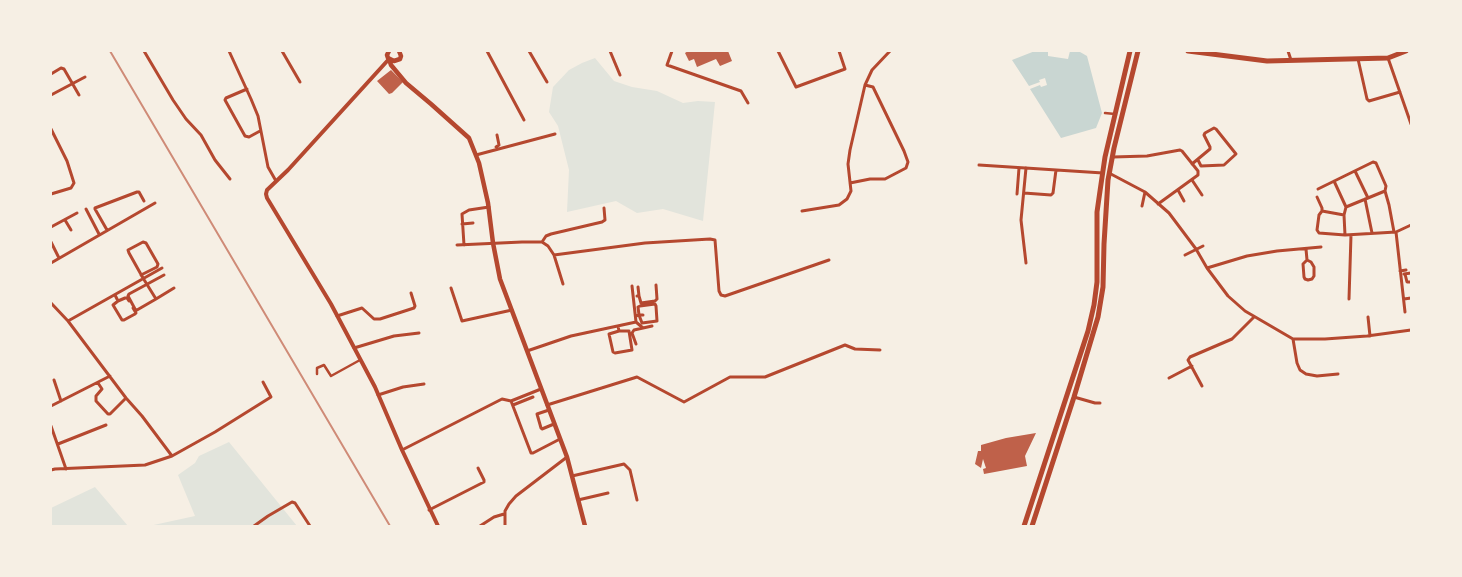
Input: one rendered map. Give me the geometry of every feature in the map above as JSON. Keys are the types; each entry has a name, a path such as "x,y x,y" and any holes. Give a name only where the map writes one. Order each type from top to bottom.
{"main road":[{"path":"388,51 387,55 391,65 406,83 432,104 469,138 476,154 489,207 493,243 500,279 567,457 585,526"},
{"path":"389,59 397,61 401,56 399,51"},
{"path":"1024,526 1088,331 1094,305 1097,282 1097,212 1103,173 1115,114 1131,51 1138,51 1108,180 1103,287 1098,317 1074,397 1032,526"},
{"path":"1188,51 1267,61 1388,58 1406,51"},
{"path":"1062,413 1068,416"},
{"path":"1042,473 1049,476"}],"street":[{"path":"144,51 173,100 186,119 201,135 215,160 230,179"},
{"path":"229,51 247,88 258,116 268,167 276,181"},
{"path":"282,51 300,82"},
{"path":"487,51 524,120"},
{"path":"529,51 547,82"},
{"path":"610,51 620,75"},
{"path":"672,51 667,65 742,91 748,103"},
{"path":"778,51 796,87 845,69 839,51"},
{"path":"802,211 839,205 847,199 851,191 848,164 850,150 865,85 872,70 890,51"},
{"path":"1288,51 1291,60"},
{"path":"1388,58 1410,116 1411,124"},
{"path":"389,59 293,164 267,190 266,194 337,316 375,386 402,450 438,526"},
{"path":"1358,59 1367,99 1369,101 1400,92"},
{"path":"51,74 61,68 64,69 79,95"},
{"path":"51,95 85,77"},
{"path":"850,183 870,179 885,179 906,168 908,162 873,87 865,85"},
{"path":"247,88 226,98 225,100 244,136 248,137 260,131"},
{"path":"1105,113 1115,114"},
{"path":"1192,164 1210,149 1204,135 1214,128 1236,154 1224,165 1201,166 1198,160"},
{"path":"51,129 67,161 74,183 71,188 51,194"},
{"path":"476,154 554,134"},
{"path":"476,154 498,146 496,135"},
{"path":"1113,157 1147,156 1180,150 1192,164 1198,175 1158,204"},
{"path":"1318,190 1373,162 1376,163 1386,186 1385,191 1395,232 1405,312"},
{"path":"979,165 1110,173 1145,192 1169,213 1228,296 1254,317 1293,339 1370,336 1411,330"},
{"path":"1017,194 1019,168"},
{"path":"1026,168 1021,220 1026,263"},
{"path":"1024,193 1051,195 1053,193 1056,170"},
{"path":"1355,171 1366,199 1372,233"},
{"path":"1192,180 1202,195"},
{"path":"1334,181 1346,207 1344,215 1345,235"},
{"path":"1178,190 1184,201"},
{"path":"1346,207 1385,191"},
{"path":"107,230 95,208 137,192 139,192 144,201"},
{"path":"1142,206 1145,192"},
{"path":"1317,197 1322,208 1319,215 1317,230 1319,233 1350,235 1395,232 1411,225"},
{"path":"51,263 155,203"},
{"path":"464,245 461,216 464,213 489,207"},
{"path":"542,242 546,236 551,234 602,222 605,220 604,208"},
{"path":"86,209 99,234"},
{"path":"1322,211 1344,215"},
{"path":"51,227 77,213"},
{"path":"65,220 71,230"},
{"path":"462,224 473,223"},
{"path":"1349,299 1350,235"},
{"path":"554,255 645,243 710,239 715,240 719,291 721,295 725,296 783,274 829,260"},
{"path":"457,245 533,241 542,242 548,246 554,255 563,284"},
{"path":"51,242 59,258"},
{"path":"141,275 157,267 158,264 146,243 143,242 128,250 141,275 156,299"},
{"path":"1185,255 1203,246"},
{"path":"1207,268 1247,256 1321,247"},
{"path":"1306,248 1307,260 1303,264 1304,277 1308,280 1312,279 1314,276 1314,267 1311,262 1307,260"},
{"path":"68,321 162,268"},
{"path":"1406,272 1407,282 1411,282"},
{"path":"1400,273 1411,273"},
{"path":"164,275 129,294 128,296 135,309 137,310 174,288"},
{"path":"638,287 641,302 655,301 657,299 656,285"},
{"path":"632,286 639,316 642,323 657,322 656,306 655,304 638,307 639,316 636,322"},
{"path":"451,288 462,321 512,310"},
{"path":"337,316 362,308 374,319 380,319 407,311 415,306 412,292"},
{"path":"115,295 118,301"},
{"path":"634,297 639,296"},
{"path":"127,298 136,313 122,320 113,305 118,301 127,298"},
{"path":"1404,299 1411,298"},
{"path":"51,302 68,321 172,456"},
{"path":"1202,386 1188,360 1190,357 1232,339 1254,317"},
{"path":"1368,317 1370,336"},
{"path":"527,351 571,336 636,322"},
{"path":"636,322 643,328"},
{"path":"618,326 619,331"},
{"path":"636,344 632,332 634,330 652,326"},
{"path":"619,331 629,331 632,350 614,352 609,334 619,331"},
{"path":"354,348 394,336 419,333"},
{"path":"1293,339 1297,363 1300,370 1306,374 1317,376 1338,374"},
{"path":"554,424 542,429 537,414 548,407 637,377 684,402 730,377 765,377 845,345 855,349 880,350"},
{"path":"317,374 317,368 324,364 331,376 360,359"},
{"path":"1169,378 1192,366"},
{"path":"51,406 110,376"},
{"path":"54,380 62,401"},
{"path":"51,470 145,465 172,456 272,397 263,382"},
{"path":"98,383 102,389"},
{"path":"378,395 403,387 424,384"},
{"path":"106,386 96,396 96,401 108,414 110,414 126,398"},
{"path":"402,450 502,400 511,401 541,389"},
{"path":"513,405 533,397"},
{"path":"1074,397 1095,404 1100,403"},
{"path":"511,401 531,453 560,439"},
{"path":"58,444 106,425"},
{"path":"51,426 66,469"},
{"path":"505,526 504,514 509,504 516,496 567,457"},
{"path":"572,476 624,464 630,470 638,500"},
{"path":"430,510 484,482 478,468"},
{"path":"578,500 608,493"},
{"path":"254,526 292,502 295,503 310,526"},
{"path":"480,526 494,517 504,514"}],"shaded area":[{"path":"1035,51 1048,51 1048,56 1068,59 1070,51 1080,52 1087,56 1102,113 1096,128 1061,138 1030,89 1040,85 1041,87 1047,85 1045,78 1039,80 1040,82 1029,86 1012,60"},
{"path":"595,58 614,81 632,87 657,91 683,103 698,101 715,102 703,221 663,209 637,213 616,201 567,212 569,170 558,126 549,112 553,87 569,70"},
{"path":"229,442 297,526 149,526 195,516 178,475 195,463 199,456"},
{"path":"95,487 128,526 51,526 51,508"}],"building":[{"path":"688,51 728,51 732,61 720,66 716,59 697,67 694,59 689,61 685,53"},
{"path":"391,70 403,82 389,94 377,81"},
{"path":"1036,433 1025,456 1027,466 984,474 983,469 986,468 983,459 981,468 975,464 978,451 981,451 981,445 1006,438"}],"railway":[{"path":"110,51 390,526"}]}
